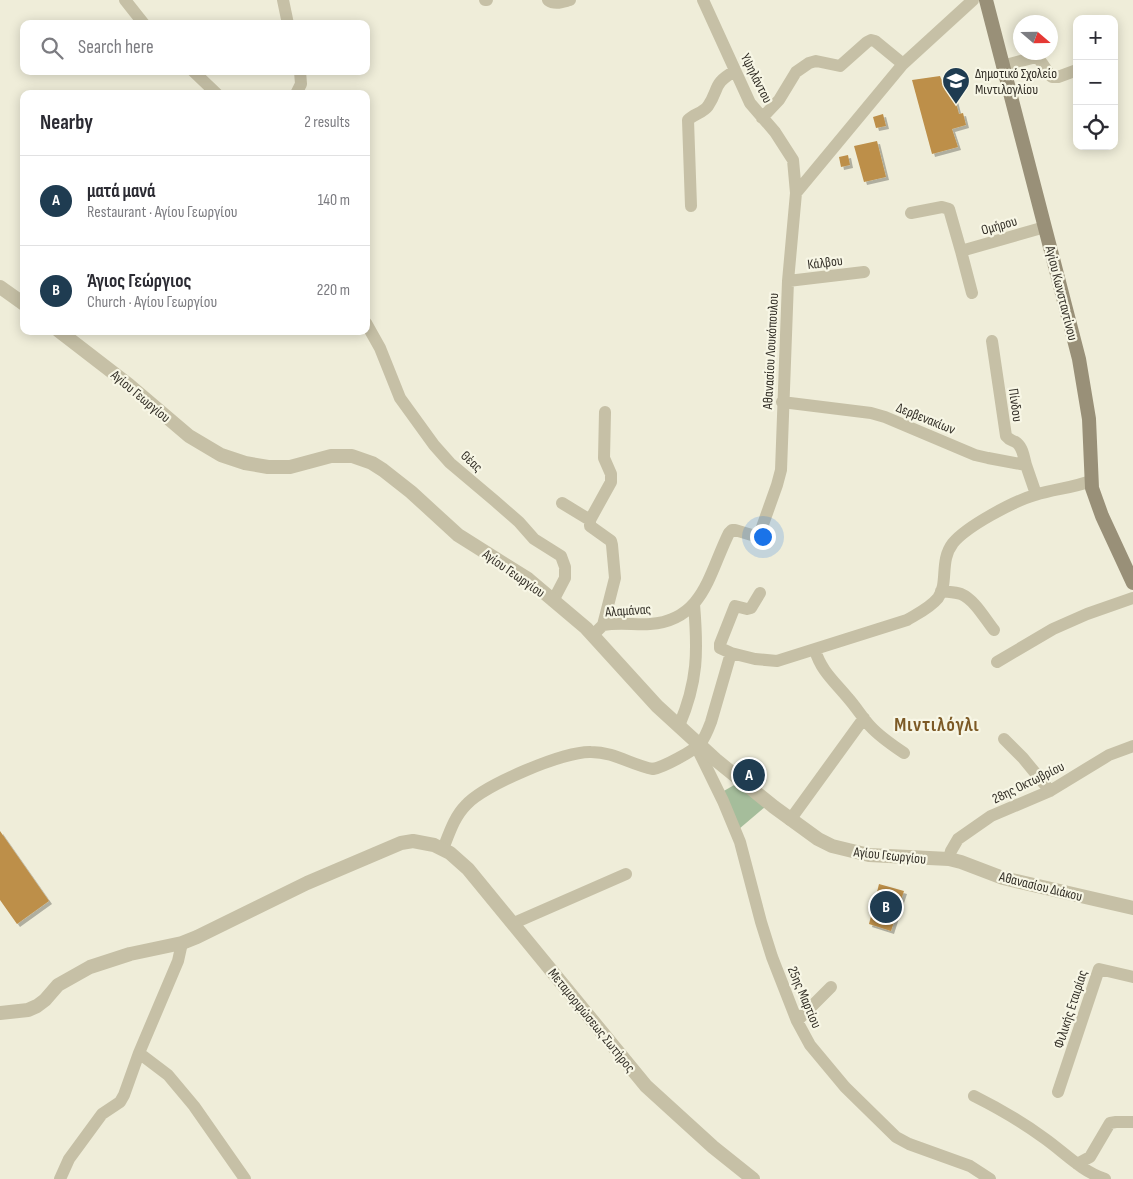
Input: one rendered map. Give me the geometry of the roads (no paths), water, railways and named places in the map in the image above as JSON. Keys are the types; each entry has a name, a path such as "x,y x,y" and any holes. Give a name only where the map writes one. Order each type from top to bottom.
{"main road":[{"name":"Αγίου Κωνσταντίνου","path":"986,0 1086,395 1089,419 1091,481 1102,516 1133,583"}],"street":[{"path":"283,0 287,20"},
{"path":"548,0 552,3 560,3 570,0"},
{"name":"Υψηλάντου","path":"703,0 750,103 775,132 793,160 796,193"},
{"path":"796,193 903,64 973,0"},
{"path":"127,1 141,20"},
{"path":"762,118 779,100 796,72 808,63 816,61 840,66 867,42 872,40 903,64"},
{"path":"1002,66 1036,57 1042,61 1046,72 1052,77 1058,77 1073,71"},
{"path":"691,206 688,120 702,112 708,105 717,84 735,71"},
{"path":"197,75 212,90"},
{"path":"298,90 301,84 300,75"},
{"name":"Αθανασίου Λουκόπουλου","path":"694,604 702,594 726,538 732,530 755,536 761,530 780,476 788,281 796,193"},
{"path":"911,213 942,207 949,209 972,294"},
{"name":"Ομήρου","path":"961,251 1045,227"},
{"name":"Κάλβου","path":"788,281 864,272"},
{"path":"0,287 20,301"},
{"name":"Θέας","path":"370,330 380,348 400,398 434,445 450,463 513,517 534,540 560,556 565,567 565,578 553,601"},
{"name":"Αγίου Γεωργίου","path":"64,335 129,385 189,436 220,455 268,467 290,467 331,456 344,455 372,463 404,487 458,535 528,579 593,635 652,700 699,745 736,778 818,839 846,851 891,858 949,860"},
{"name":"Πίνδου","path":"992,341 1006,436 1009,441 1018,444 1022,450 1026,465"},
{"name":"Δερβενακίων","path":"782,402 885,417 976,455 1026,465"},
{"path":"604,625 615,578 612,545 611,542 590,526 590,520 610,482 611,474 604,458 605,412"},
{"path":"1026,465 1036,494"},
{"path":"760,594 750,608 735,606 720,648 755,659 777,661 907,620 924,610 938,597 941,590 945,561 953,543 982,520 1036,494 1070,488 1091,481"},
{"path":"562,503 590,520"},
{"path":"941,590 965,596 994,630"},
{"path":"998,662 1053,629 1087,614 1133,598"},
{"path":"679,726 694,680 697,634 694,604"},
{"name":"Αλαμάνας","path":"593,635 604,625 659,623 676,617 694,604"},
{"path":"815,650 819,664 864,718 884,740 904,753"},
{"path":"0,1013 17,1013 37,1006 58,986 90,967 130,954 182,943 307,883 401,843 422,842 443,849 453,824 464,806 478,794 559,757 591,752 609,754 653,769 680,758 699,745 708,732 731,653"},
{"path":"790,820 864,718"},
{"path":"1004,739 1023,758 1050,791"},
{"name":"25ης Μαρτίου","path":"699,745 699,752 723,801 740,842 762,928 797,1021 817,1055 845,1087 890,1132 909,1144 970,1166 990,1179"},
{"name":"28ης Οκτωβρίου","path":"949,860 958,839 991,816 1050,791 1109,755 1133,746"},
{"name":"Μεταμορφώσεως Σωτήρος","path":"443,849 468,869 646,1086 713,1147 753,1179"},
{"name":"Αθανασίου Διάκου","path":"949,860 961,862 1003,878 1133,908"},
{"path":"514,923 626,874"},
{"path":"60,1179 69,1159 102,1114 120,1102 124,1095 139,1053 178,961 182,943"},
{"name":"Φιλικής Εταιρίας","path":"1058,1092 1099,969 1133,977"},
{"path":"797,1021 831,987"},
{"path":"139,1053 168,1074 194,1106 245,1179"},
{"path":"974,1096 1043,1137 1087,1171 1105,1179"},
{"path":"1077,1164 1090,1157 1110,1124 1133,1122"}],"place":[{"name":"Δημοτικό Σχολείο Μιντιλογλίου","path":"956,105"},
{"name":"ματά μανά","path":"749,775"},
{"name":"Άγιος Γεώργιος","path":"886,907"}],"district":[{"name":"Μιντιλόγλι","path":"937,724"}]}
